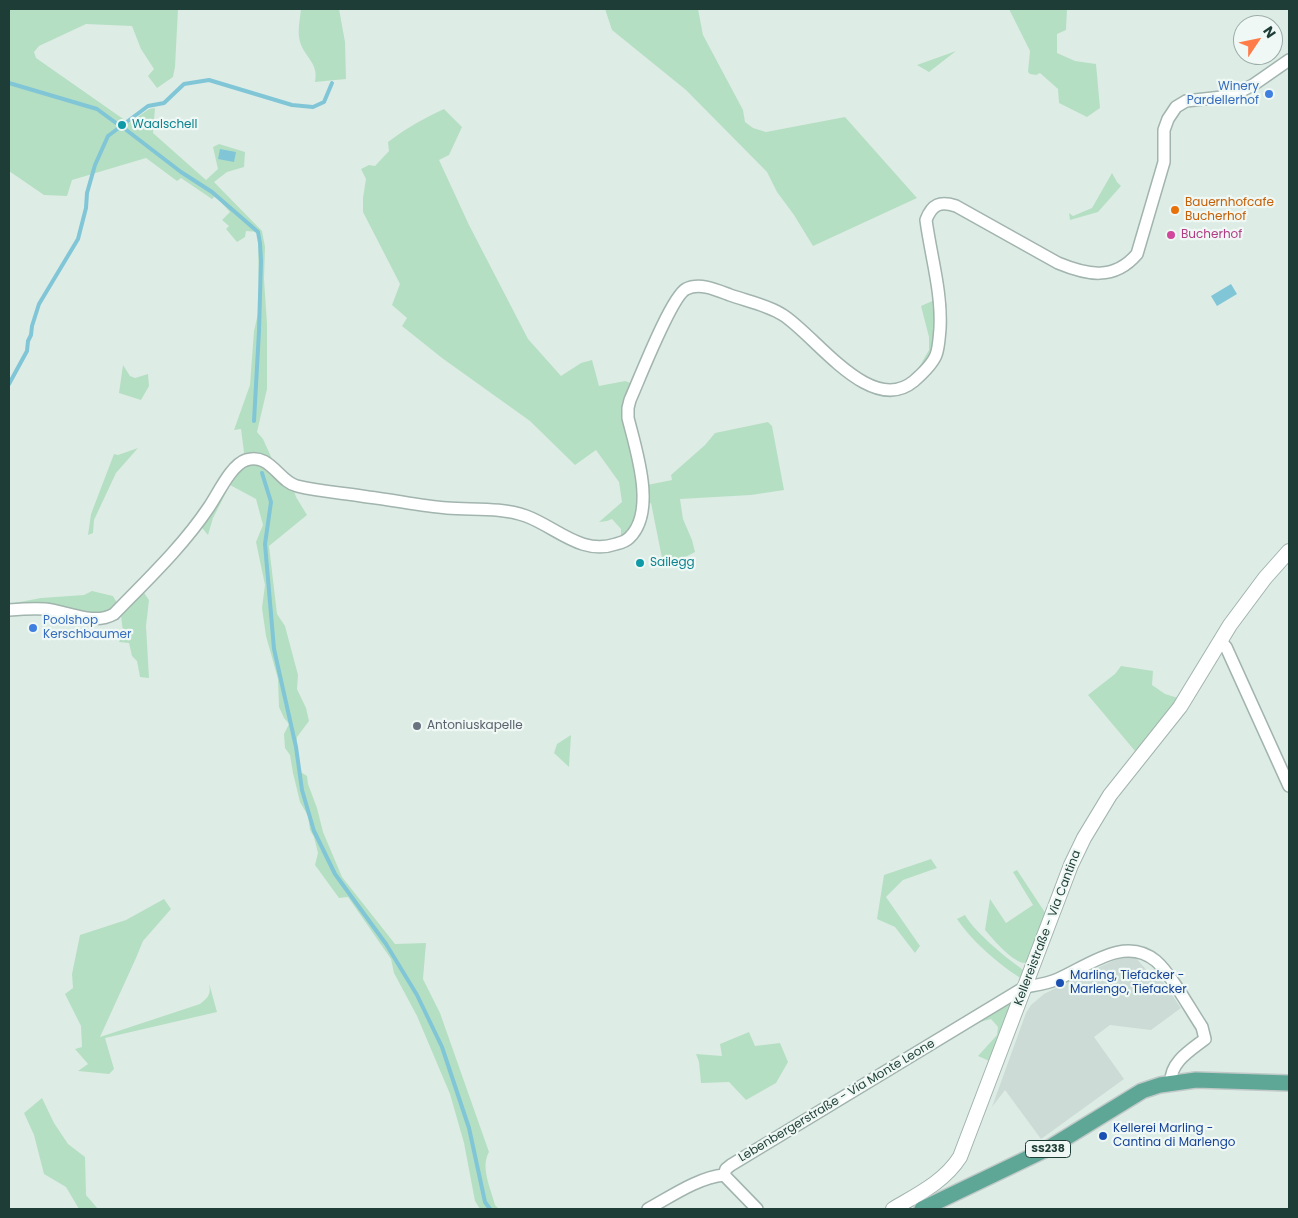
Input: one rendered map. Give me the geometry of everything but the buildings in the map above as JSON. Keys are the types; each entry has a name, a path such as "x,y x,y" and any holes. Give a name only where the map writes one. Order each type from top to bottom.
{"main road":[{"name":"SS238","path":"922,1209 1050,1148 1142,1091 1171,1082 1196,1080 1289,1083"}],"street":[{"path":"9,610 46,609 93,619 106,618 114,614 193,530 233,470 245,460 252,459 258,459 267,464 294,486 445,508 497,510 524,516 588,546 606,548 621,543 629,538 637,528 642,516 643,506 642,478 628,418 628,408 663,325 677,298 684,290 701,286 776,311 798,326 848,372 863,382 873,388 884,390 902,389 919,376 935,358 939,344 940,296 926,220 930,210 936,205 948,203 1058,264 1086,273 1105,274 1116,271 1131,261 1137,254 1164,162 1164,130 1168,119 1176,107 1186,101 1231,96 1253,85 1289,60"},
{"name":"Kellereistraße - Via Cantina","path":"893,1209 941,1179 951,1170 960,1157 1071,865 1084,838 1110,795 1180,707 1220,640 1265,578 1289,551"},
{"path":"1220,640 1226,647 1289,786"},
{"path":"1025,987 1056,980 1100,958 1118,952 1133,949 1146,954 1157,962 1165,972 1204,1032 1205,1039 1179,1061 1170,1073 1171,1082"},
{"name":"Lebenbergerstraße - Via Monte Leone","path":"648,1209 688,1187 724,1174 731,1165 1025,987"},
{"path":"724,1174 758,1209"}],"shaded area":[{"path":"1136,958 1149,973 1154,969 1181,1008 1151,1030 1110,1025 1094,1037 1124,1079 1041,1139 1005,1090 992,1107 1026,1013 1031,1005 1044,994 1070,981 1117,959"}],"green space":[{"path":"9,9 178,9 173,77 157,88 148,76 154,69 141,49 132,26 86,24 39,46 34,52 36,58 129,123 149,109 155,108 153,133 206,180 218,169 213,147 219,144 245,152 244,167 227,172 214,182 262,231 265,247 267,389 257,432 263,439 277,470 294,491 307,515 269,546 277,614 285,626 298,675 297,689 306,708 309,721 297,737 296,747 299,771 307,776 323,832 342,877 395,944 426,943 423,979 440,1013 489,1152 486,1171 495,1205 499,1209 480,1209 475,1201 464,1143 450,1094 417,1016 394,973 391,959 348,897 339,898 315,865 318,853 310,830 308,816 300,802 290,755 285,748 284,734 289,724 279,707 278,679 266,636 262,608 265,585 256,542 263,525 256,499 230,485 213,518 208,535 198,523 245,460 241,429 234,430 250,385 254,331 259,309 258,232 246,231 245,237 237,242 226,229 229,226 222,220 230,212 215,196 212,199 181,178 177,181 146,158 72,180 67,196 44,195 9,171"},
{"path":"301,9 339,9 345,42 346,79 315,82 315,70 302,48 299,38"},
{"path":"605,9 698,9 703,35 743,110 745,122 753,128 766,132 845,117 917,198 813,246 777,192 767,172 686,90 612,30"},
{"path":"1009,9 1067,9 1066,30 1057,34 1057,53 1075,61 1096,64 1100,108 1087,117 1059,103 1058,89 1040,73 1036,75 1028,72 1030,51"},
{"path":"956,51 929,72 917,65"},
{"path":"444,109 462,127 449,155 439,160 469,225 528,339 561,376 581,363 592,360 599,386 625,381 636,385 630,400 642,486 672,480 671,475 705,445 715,433 768,422 772,426 784,490 751,495 680,499 683,519 695,552 664,568 651,503 646,505 621,543 621,529 612,519 599,522 622,502 619,482 596,450 575,465 530,421 442,358 402,326 407,318 392,305 400,284 363,212 366,179 361,169 369,165 375,166 389,151 388,142 415,124"},
{"path":"1112,173 1121,186 1098,212 1070,220 1069,213 1073,216 1092,208"},
{"path":"939,298 939,326 931,355 918,369 929,350 929,337 921,306"},
{"path":"123,365 130,376 135,378 148,374 149,386 141,400 119,393"},
{"path":"138,448 116,473 94,520 93,533 88,535 91,514 114,454 118,455"},
{"path":"140,587 149,600 146,626 149,678 140,677 137,661 132,656 129,643 119,642 123,632 120,608"},
{"path":"92,591 113,596 120,608 114,614 9,610 9,604 41,598 84,595"},
{"path":"1121,666 1153,671 1152,685 1165,694 1178,698 1150,737 1135,751 1088,695 1115,674"},
{"path":"571,735 569,767 554,753 557,744"},
{"path":"931,859 937,868 903,880 886,897 920,946 915,953 895,927 877,919 884,875"},
{"path":"1017,870 1046,914 1029,959 1025,963 1009,955 985,930 990,899 1006,923 1033,905 1013,872"},
{"path":"164,899 171,909 143,941 100,1037 200,1004 209,995 209,983 217,1012 105,1038 114,1069 109,1074 78,1071 88,1064 75,1049 82,1047 81,1026 65,994 73,988 72,974 80,935 126,920"},
{"path":"965,915 985,939 1029,974 1027,982 1008,970 971,937 957,919"},
{"path":"1025,987 996,1064 978,1056 997,1035 998,1027 991,1019 980,1022 978,1015"},
{"path":"749,1032 755,1046 780,1043 788,1062 776,1083 746,1100 729,1082 701,1083 699,1062 696,1054 722,1056 720,1044"},
{"path":"42,1098 54,1123 68,1144 85,1157 86,1195 98,1209 79,1209 66,1187 44,1174 34,1135 24,1113"}],"water":[{"path":"220,149 236,152 234,162 218,159"},
{"path":"1231,284 1237,294 1217,306 1211,296"}],"waterway":[{"path":"9,384 27,351 28,341 39,304 78,239 86,208 87,193 95,165 108,136 148,106 164,103 184,84 209,80 292,105 313,107 324,102 332,83"},
{"path":"9,83 97,109 116,123"},
{"path":"125,129 181,172 212,192 258,232 261,261 254,421"},
{"path":"262,473 271,502 265,544 274,649 296,747 302,790 314,831 335,874 386,944 417,995 442,1047 469,1128 485,1202 490,1209"}],"place":[{"name":"Winery Pardellerhof","path":"1269,94"},
{"name":"Waalschell","path":"122,125"},
{"name":"Bauernhofcafe Bucherhof","path":"1175,210"},
{"name":"Bucherhof","path":"1171,235"},
{"name":"Sailegg","path":"640,563"},
{"name":"Poolshop Kerschbaumer","path":"33,628"},
{"name":"Antoniuskapelle","path":"417,726"},
{"name":"Marling, Tiefacker - Marlengo, Tiefacker","path":"1060,983"},
{"name":"Kellerei Marling - Cantina di Marlengo","path":"1103,1136"}]}
